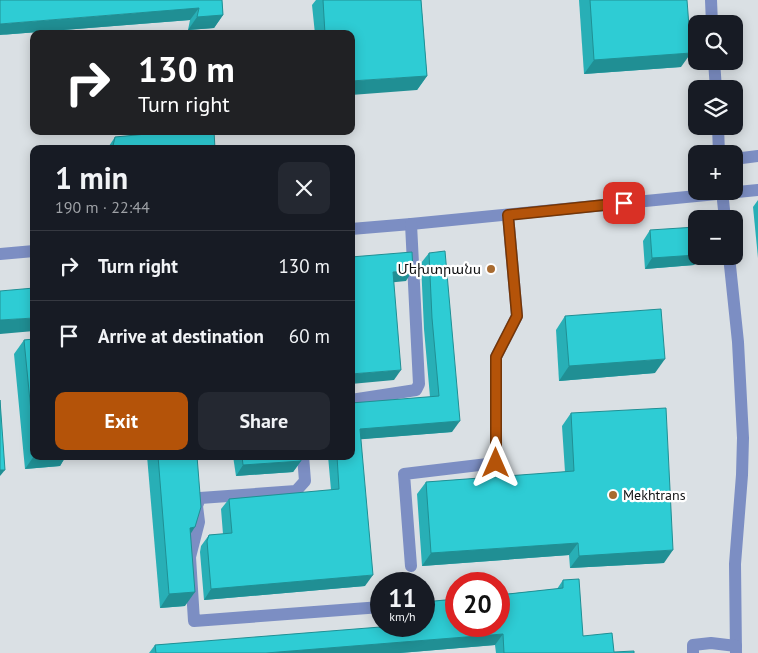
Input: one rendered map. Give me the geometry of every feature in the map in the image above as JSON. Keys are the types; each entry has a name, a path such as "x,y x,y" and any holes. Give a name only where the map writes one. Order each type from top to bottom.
{"street":[{"path":"711,0 712,15"},
{"path":"743,158 758,156"},
{"path":"743,191 758,190"},
{"path":"355,229 688,196"},
{"path":"411,566 404,474 496,463 496,357 517,316 508,215"},
{"path":"355,399 406,393 416,390 419,384 411,224"},
{"path":"0,254 30,251"},
{"path":"693,653 693,645 711,643 736,649 735,564 743,438 738,342 730,265"},
{"path":"303,460 305,480 296,490 200,498 197,506 199,522 190,557 194,621 370,608"}],"building":[{"path":"0,0 222,0 223,15 197,17 199,8 0,24"},
{"path":"323,0 421,0 427,76 355,81 355,30 325,30"},
{"path":"590,0 687,0 688,53 594,60"},
{"path":"136,135 214,135 215,145 113,145 115,137"},
{"path":"688,228 688,256 652,258 650,230"},
{"path":"445,251 460,421 360,429 373,572 370,572 370,575 211,589 207,541 209,535 232,533 229,499 339,489 337,460 355,460 355,403 439,396 432,318 429,253"},
{"path":"412,252 413,270 393,272 401,370 355,374 355,257"},
{"path":"30,288 30,318 0,320 0,291"},
{"path":"661,309 665,359 569,366 565,316"},
{"path":"30,339 30,401 24,340"},
{"path":"0,400 5,470 0,470"},
{"path":"666,408 673,550 579,556 578,543 431,553 426,482 574,471 571,413"},
{"path":"158,460 197,460 201,507 195,527 190,528 195,592 169,594"},
{"path":"242,460 301,461 243,465"},
{"path":"579,579 583,636 612,633 614,652 634,651 634,653 504,653 503,637 510,637 510,594 563,588 563,580"},
{"path":"445,600 445,637 466,637 266,653 156,653 155,645 370,628 370,637 435,637 435,601"}],"place":[{"name":"Մեխտրանս","path":"491,269"},
{"name":"Mekhtrans","path":"613,495"}],"route":[{"path":"496,463 496,357 517,316 508,215 624,203"}]}
